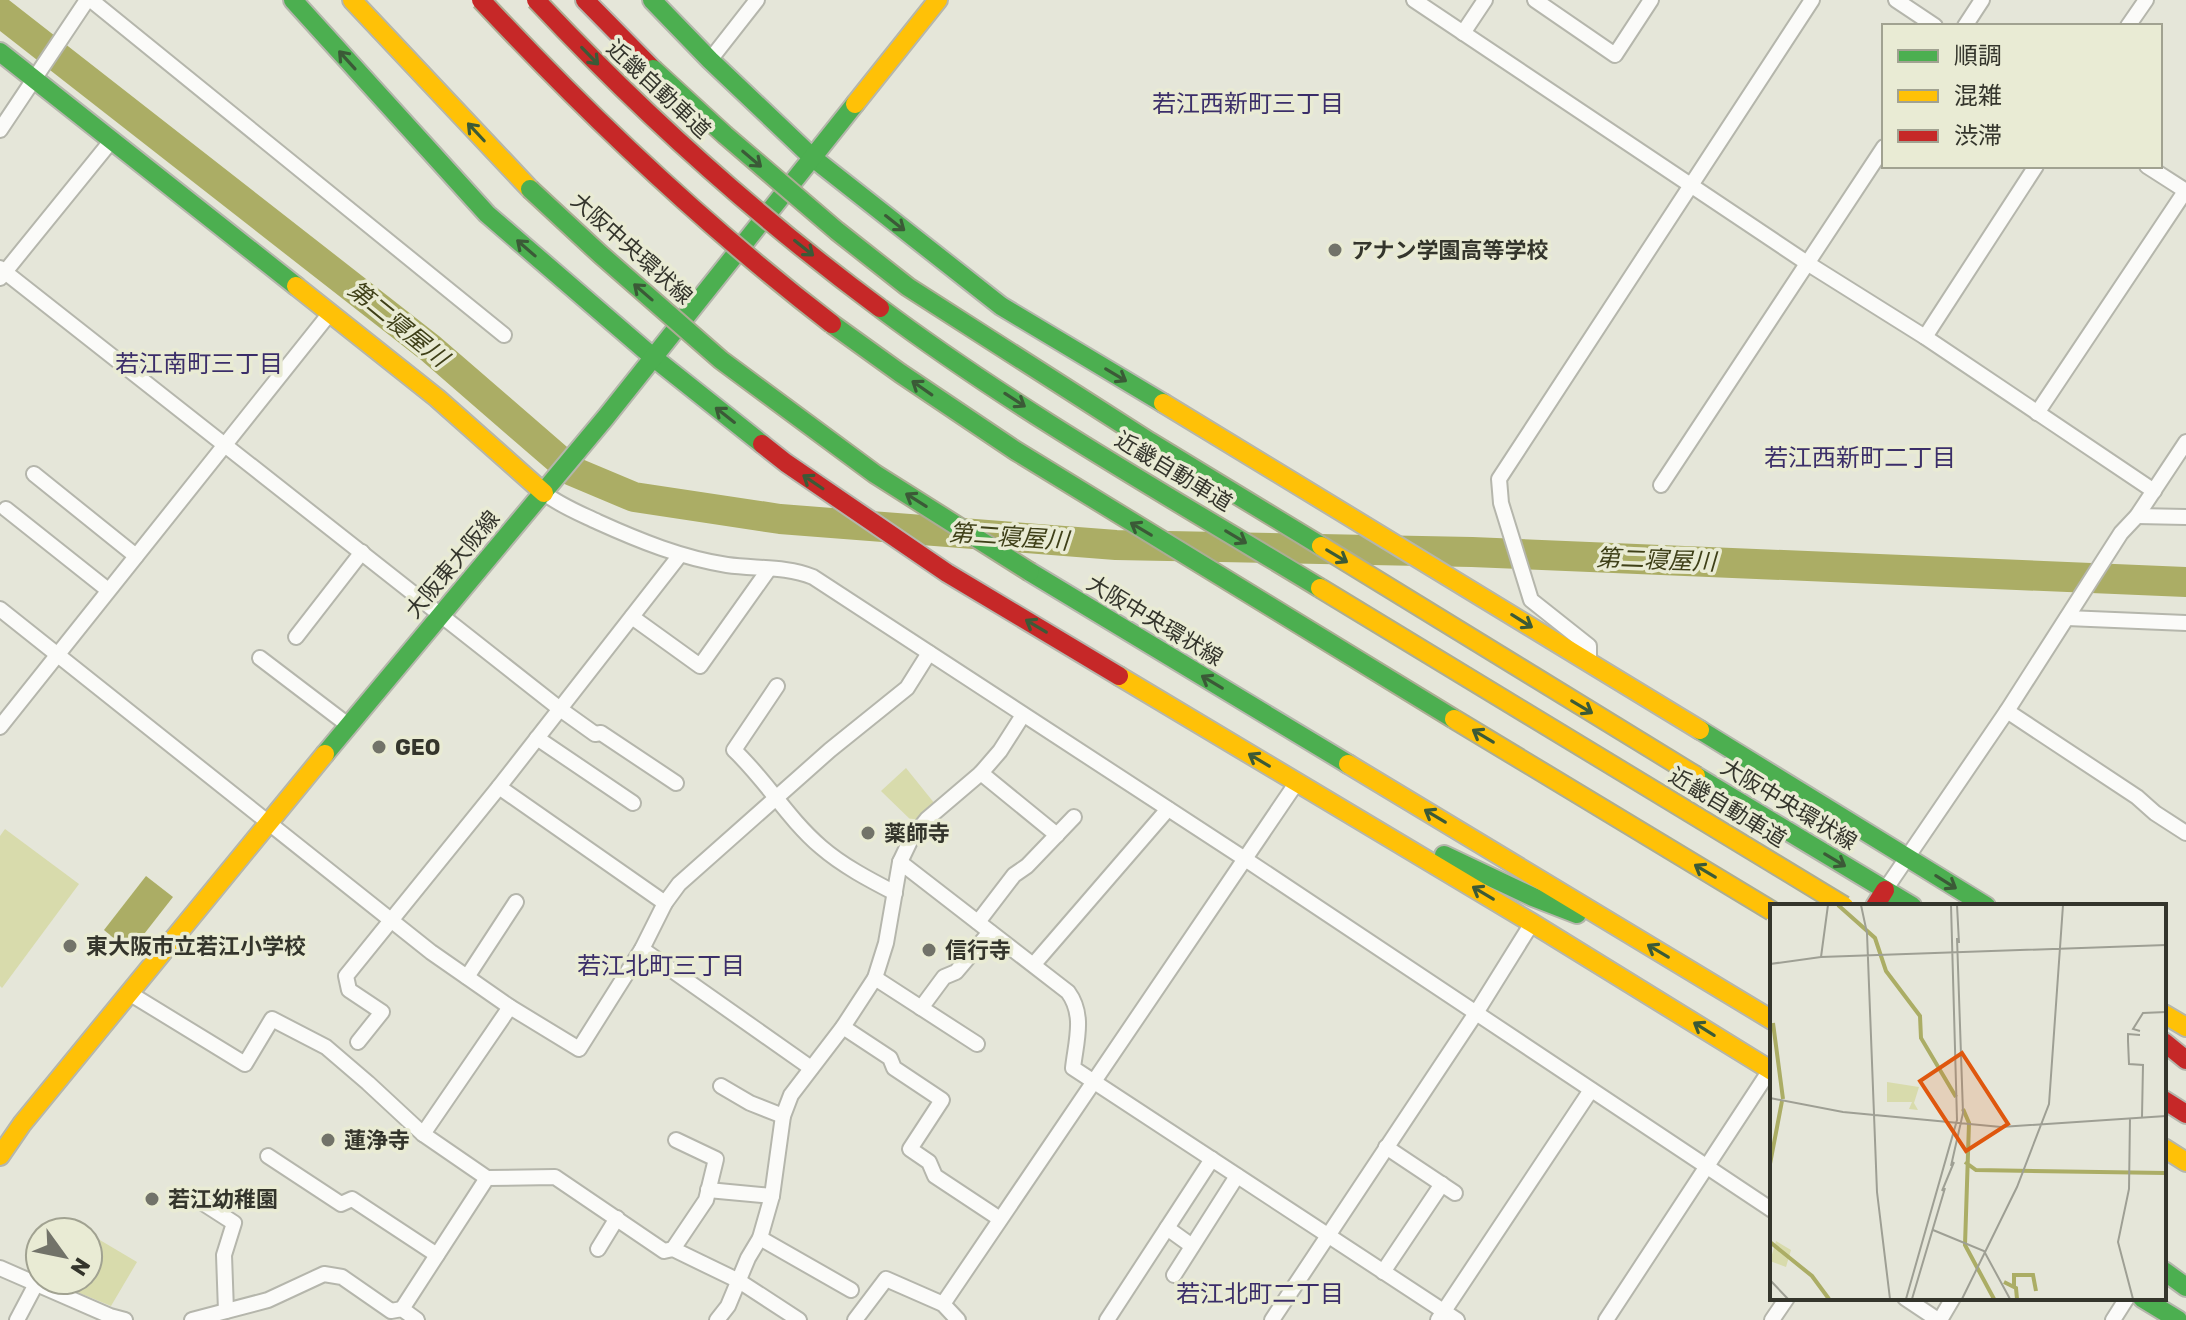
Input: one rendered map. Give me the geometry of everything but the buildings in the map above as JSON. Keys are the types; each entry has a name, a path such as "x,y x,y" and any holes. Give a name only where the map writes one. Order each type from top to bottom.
{"main road":[{"path":"293,0 487,214 654,358 786,463 947,573 1532,923 1770,1069"},
{"name":"大阪中央環状線","path":"352,0 530,189 600,254 721,360 875,474 1030,572 1770,1019"},
{"path":"481,0 608,134 694,213 788,291 881,360 989,435 1105,508 1770,910"},
{"name":"近畿自動車道","path":"536,0 636,103 722,180 905,326 1012,399 1129,472 1841,904"},
{"name":"大阪中央環状線","path":"585,0 653,69 725,135 908,287 1150,442 1696,776 1880,898 1904,904"},
{"path":"652,0 813,158 1001,306 1456,580 1983,904"},
{"name":"大阪東大阪線","path":"0,1156 22,1124 348,725 654,358 938,0"},
{"path":"0,52 548,488"},
{"path":"1320,796 1533,897 1631,934"},
{"path":"2166,1015 2186,1027"},
{"path":"2166,1044 2186,1060"},
{"path":"2166,1058 2186,1070"},
{"path":"2166,1101 2186,1114"},
{"path":"2166,1149 2186,1162"},
{"path":"2166,1259 2186,1271"},
{"path":"2166,1272 2186,1287"},
{"path":"2145,1300 2178,1320"}],"street":[{"path":"0,130 89,0 504,335"},
{"path":"710,60 757,0"},
{"path":"1414,0 2154,491"},
{"path":"1463,33 1485,0"},
{"path":"1535,0 1615,55 1643,3"},
{"path":"1589,663 1589,646 1531,600 1501,503 1499,479 1812,0"},
{"path":"1966,24 1982,0"},
{"path":"2129,24 2146,0"},
{"path":"1899,1 1932,24"},
{"path":"112,140 2,273 560,709 676,783"},
{"path":"1661,485 1882,150"},
{"path":"1925,337 2035,168"},
{"path":"2037,413 2186,190 2150,168"},
{"path":"0,727 330,313"},
{"path":"1880,898 2007,711 2121,533 2137,516 2186,442"},
{"path":"34,474 136,556"},
{"path":"548,488 559,504 680,555 726,565 799,571 813,577 1245,859 1770,1209"},
{"path":"6,509 108,590"},
{"path":"2137,516 2186,517"},
{"path":"296,637 362,552"},
{"path":"358,1042 382,1012 349,990 346,976 680,555"},
{"path":"632,617 700,666 769,569"},
{"path":"0,609 390,920 510,1007 579,1049 679,884 830,750 907,688 929,653"},
{"path":"2070,613 2186,623"},
{"path":"260,658 348,725"},
{"path":"777,686 734,750 752,766 799,825 822,848 895,893"},
{"path":"2007,711 2186,833"},
{"path":"717,1320 728,1306 760,1238 772,1196 783,1116 791,1095 843,1027 875,978 886,943 900,862 911,839 927,819 981,773 1000,751 1023,715"},
{"path":"537,738 633,803"},
{"path":"981,773 1057,835"},
{"path":"943,1304 1297,782"},
{"path":"499,787 665,903"},
{"path":"1034,964 1168,809"},
{"path":"921,1008 944,977 956,972 1014,875 1027,866 1074,817"},
{"path":"900,862 1068,992 1079,1014 1073,1068 1383,1272 1441,1316 1457,1320"},
{"path":"467,977 516,902"},
{"path":"1279,1317 1327,1235 1476,1013 1532,923"},
{"path":"642,949 811,1068"},
{"path":"875,978 977,1044"},
{"path":"129,993 245,1064 272,1019 326,1047 423,1134 487,1178 555,1177 664,1251 673,1249 739,1281 799,1320"},
{"path":"423,1134 510,1007"},
{"path":"843,1027 890,1058 894,1068 942,1100 910,1149 929,1162 935,1176 1000,1219"},
{"path":"1606,1320 1770,1072"},
{"path":"721,1086 750,1103 783,1116"},
{"path":"1441,1316 1591,1090"},
{"path":"673,1249 706,1200 716,1159 676,1140"},
{"path":"1386,1147 1455,1193"},
{"path":"268,1156 341,1204 352,1199 437,1255"},
{"path":"1107,1320 1212,1159"},
{"path":"1174,1275 1237,1176"},
{"path":"393,1314 437,1255 487,1178"},
{"path":"1383,1272 1442,1184"},
{"path":"708,1190 772,1196"},
{"path":"203,1203 234,1223 224,1255 226,1311"},
{"path":"598,1249 617,1218"},
{"path":"1167,1228 1192,1246"},
{"path":"760,1238 851,1290"},
{"path":"0,1268 24,1279"},
{"path":"192,1320 268,1300 324,1274 342,1277 393,1314 417,1320"},
{"path":"855,1320 886,1279 943,1304 958,1320"},
{"path":"17,1320 30,1296"},
{"path":"64,1296 125,1320"},
{"path":"1772,1320 1786,1300"},
{"path":"1908,1300 1939,1320 1952,1300"},
{"path":"2113,1320 2126,1300"}],"shaded area":[{"path":"906,768 935,804 915,824 881,791"},
{"path":"5,829 79,884 2,988 0,836"},
{"path":"146,876 173,897 130,952 104,930"},
{"path":"104,1242 137,1262 111,1306 87,1296 104,1296"}],"waterway":[{"name":"第二寝屋川","path":"0,12 430,348 572,471 634,497 780,519 1116,545 1472,552 2186,582"}],"traffic: fast":[{"path":"293,0 487,214 654,358 762,444"},
{"path":"652,0 813,158 1001,306 1163,403"},
{"path":"0,52 296,286"},
{"path":"653,69 837,231 908,287 1150,442 1321,546"},
{"path":"325,754 606,417 855,104"},
{"path":"530,189 721,360 875,474 1030,572"},
{"path":"880,308 1041,419 1320,588"},
{"path":"832,324 1016,451 1454,719"},
{"path":"1030,572 1348,764"},
{"path":"1700,730 1983,904"},
{"path":"1696,776 1909,904"},
{"path":"1444,855 1577,914"},
{"path":"2166,1272 2186,1287"},
{"path":"2145,1300 2178,1320"}],"traffic: slow":[{"path":"352,0 530,189"},
{"path":"855,104 938,0"},
{"path":"296,286 437,398 544,493"},
{"path":"1163,403 1700,730"},
{"path":"1321,546 1696,776"},
{"path":"1320,588 1841,904"},
{"path":"1119,676 1532,923 1770,1070"},
{"path":"1454,719 1770,910"},
{"path":"0,1156 22,1124 325,754"},
{"path":"1348,764 1770,1019"},
{"path":"2166,1015 2186,1027"},
{"path":"2166,1149 2186,1162"}],"traffic: jam":[{"path":"481,0 650,169 739,248 832,324"},
{"path":"536,0 617,83 701,162 789,237 880,308"},
{"path":"585,0 653,69"},
{"path":"762,444 947,573 1119,676"},
{"path":"1876,904 1885,890"},
{"path":"2166,1044 2186,1060"},
{"path":"2166,1101 2186,1114"}],"place":[{"name":"アナン学園高等学校","path":"1335,250"},
{"name":"GEO","path":"379,747"},
{"name":"薬師寺","path":"868,833"},
{"name":"東大阪市立若江小学校","path":"70,946"},
{"name":"信行寺","path":"929,950"},
{"name":"蓮浄寺","path":"328,1140"},
{"name":"若江幼稚園","path":"152,1199"}],"district":[{"name":"若江西新町三丁目","path":"1248,104"},
{"name":"若江南町三丁目","path":"199,364"},
{"name":"若江西新町二丁目","path":"1860,458"},
{"name":"若江北町三丁目","path":"661,966"},
{"name":"若江北町二丁目","path":"1260,1294"}]}
